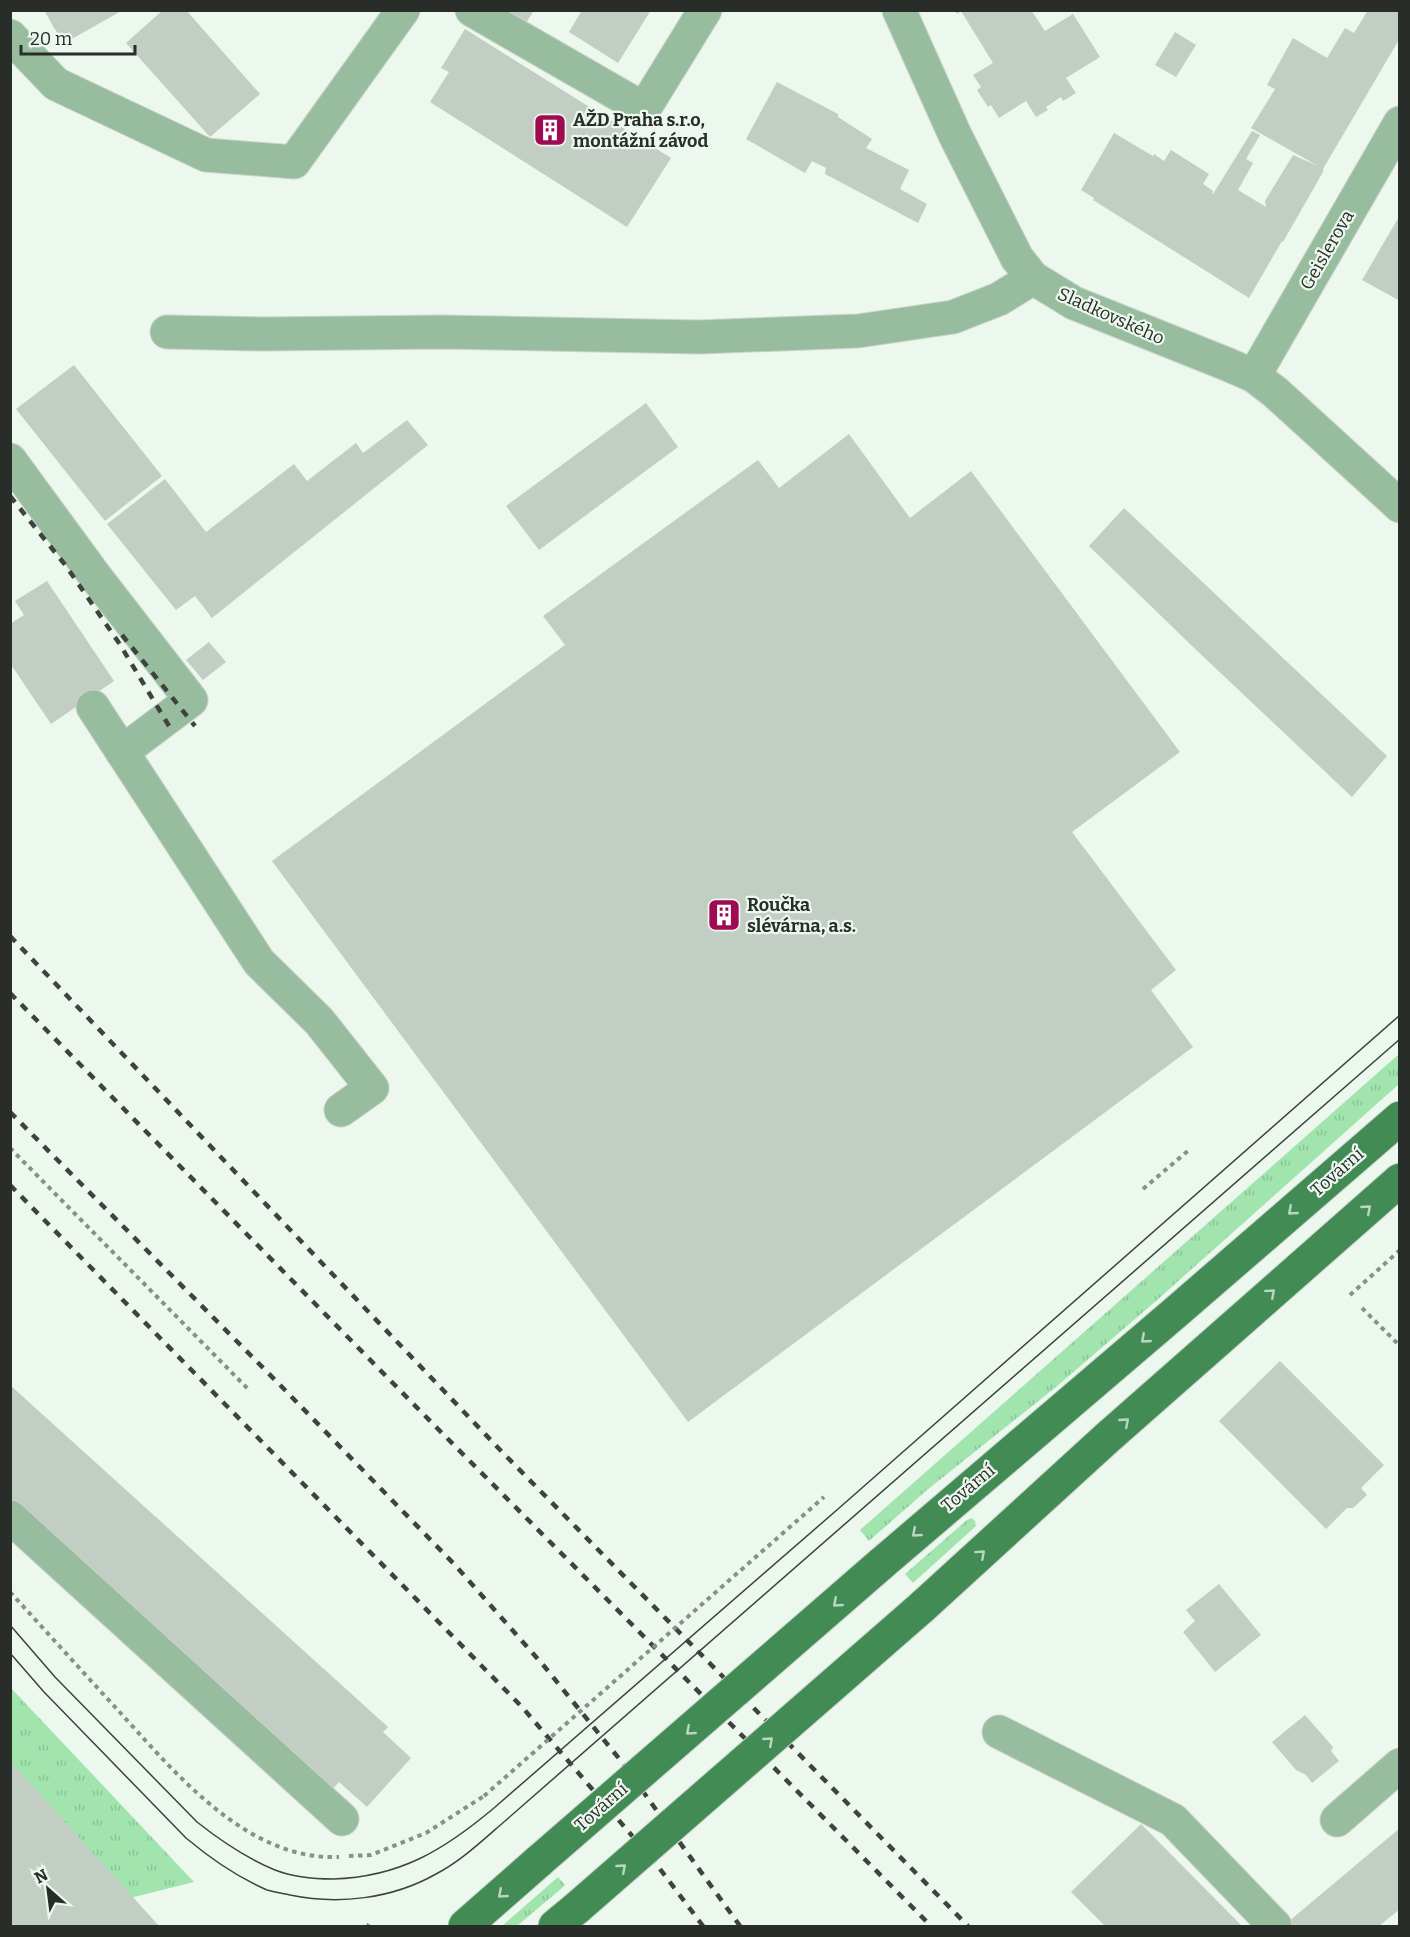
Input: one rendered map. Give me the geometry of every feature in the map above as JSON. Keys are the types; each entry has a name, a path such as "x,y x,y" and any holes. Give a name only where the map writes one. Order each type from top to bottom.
{"main road":[{"name":"Tovární","path":"465,1926 881,1564 1400,1118"},
{"path":"567,1917 922,1607 1116,1431 1400,1180"}],"street":[{"path":"10,36 56,84 206,155 294,162 403,10"},
{"path":"472,10 644,109 705,10"},
{"name":"Sladkovského","path":"899,10 955,135 1017,258 1033,278 1074,303 1254,376 1299,412 1400,506"},
{"name":"Geislerova","path":"1254,376 1400,123"},
{"path":"167,332 262,334 442,332 699,337 858,331 953,317 999,299 1033,278"},
{"path":"10,460 95,576 191,700 122,752"},
{"path":"93,707 259,962 319,1021 372,1088 341,1110"},
{"path":"10,1517 342,1819"},
{"path":"999,1732 1173,1820 1275,1926"},
{"path":"1336,1820 1400,1765"}],"path":[{"path":"10,1148 250,1391"},
{"path":"1143,1189 1189,1150"},
{"path":"1350,1295 1400,1250"},
{"path":"1362,1308 1400,1346"},
{"path":"10,1592 185,1783 234,1823 287,1851 328,1857 371,1855 426,1833 484,1796 824,1497"}],"green space":[{"path":"1399,1054 1399,1084 1156,1301 1056,1387 927,1490 869,1541 860,1530"},
{"path":"972,1518 976,1526 913,1583 905,1574"},
{"path":"10,1687 194,1882 98,1906 11,1796"},
{"path":"558,1877 565,1885 562,1888 517,1926 502,1926"}],"building":[{"path":"44,10 123,10 63,44"},
{"path":"163,10 186,10 260,94 210,137 126,43"},
{"path":"505,10 534,10 526,23"},
{"path":"582,10 651,10 618,63 569,32"},
{"path":"955,10 1031,10 1045,31 1073,14 1100,57 1066,78 1076,93 1063,101 1061,97 1046,107 1048,110 1036,117 1026,101 999,118 991,105 988,107 977,90 981,87 973,75 993,63 961,11 957,14"},
{"path":"1368,10 1400,10 1400,38 1249,298 1093,200 1094,198 1081,190 1114,133 1164,161 1171,150 1209,174 1203,184 1213,191 1213,194 1252,131 1260,135 1246,159 1253,163 1238,190 1266,207 1265,201 1293,155 1318,166 1251,128 1275,89 1267,85 1293,38 1327,58 1345,28 1354,33"},
{"name":"AŽD Praha s.r.o, montážní závod","path":"465,29 671,158 627,227 430,102 449,72 441,68"},
{"path":"1175,32 1196,45 1176,77 1155,65"},
{"path":"777,82 838,114 838,117 872,139 866,148 909,170 900,189 927,204 918,223 825,174 826,168 812,161 805,173 746,139"},
{"path":"1400,215 1400,301 1362,280"},
{"path":"74,365 162,476 105,521 16,409"},
{"path":"646,403 678,447 539,550 506,506"},
{"path":"407,420 428,445 212,618 195,596 176,610 107,524 165,479 206,532 294,464 307,481 356,443 363,453"},
{"name":"Roučka slévárna, a.s.","path":"849,434 910,518 971,471 1180,752 1072,832 1176,970 1151,990 1193,1047 688,1422 272,861 565,645 543,616 758,460 779,488"},
{"path":"1124,508 1387,756 1352,797 1089,546"},
{"path":"47,581 114,681 51,724 10,663 10,624 24,615 15,601"},
{"path":"209,642 226,662 203,680 186,660"},
{"path":"1280,1361 1384,1465 1361,1488 1367,1495 1353,1508 1347,1508 1326,1529 1219,1421"},
{"path":"10,1385 388,1727 383,1732 411,1758 367,1807 339,1782 331,1791 10,1500"},
{"path":"1219,1584 1261,1635 1215,1672 1183,1632 1195,1621 1186,1610"},
{"path":"1305,1715 1333,1747 1331,1751 1339,1761 1312,1783 1306,1775 1296,1770 1272,1742"},
{"path":"10,1761 159,1926 10,1926"},
{"path":"1141,1824 1242,1926 1105,1926 1071,1892"},
{"path":"1400,1828 1400,1909 1379,1926 1292,1926 1288,1922"}],"tram line":[{"path":"10,1625 55,1677 197,1822 244,1855 282,1872 326,1879 379,1873 420,1859 457,1837 494,1808 1400,1015"},
{"path":"10,1653 44,1692 186,1838 245,1879 270,1891 327,1899 365,1898 419,1882 454,1863 480,1843 1400,1039"}],"railway":[{"path":"10,496 66,566 119,643 172,731"},
{"path":"122,635 195,726"},
{"path":"10,936 505,1455 968,1926"},
{"path":"10,993 931,1926"},
{"path":"10,1112 455,1565 544,1666 621,1761 740,1926"},
{"path":"10,1185 523,1708 657,1865 703,1926"}],"place":[{"name":"AŽD Praha s.r.o, montážní závod","path":"550,130"},
{"name":"Roučka slévárna, a.s.","path":"724,915"}]}
